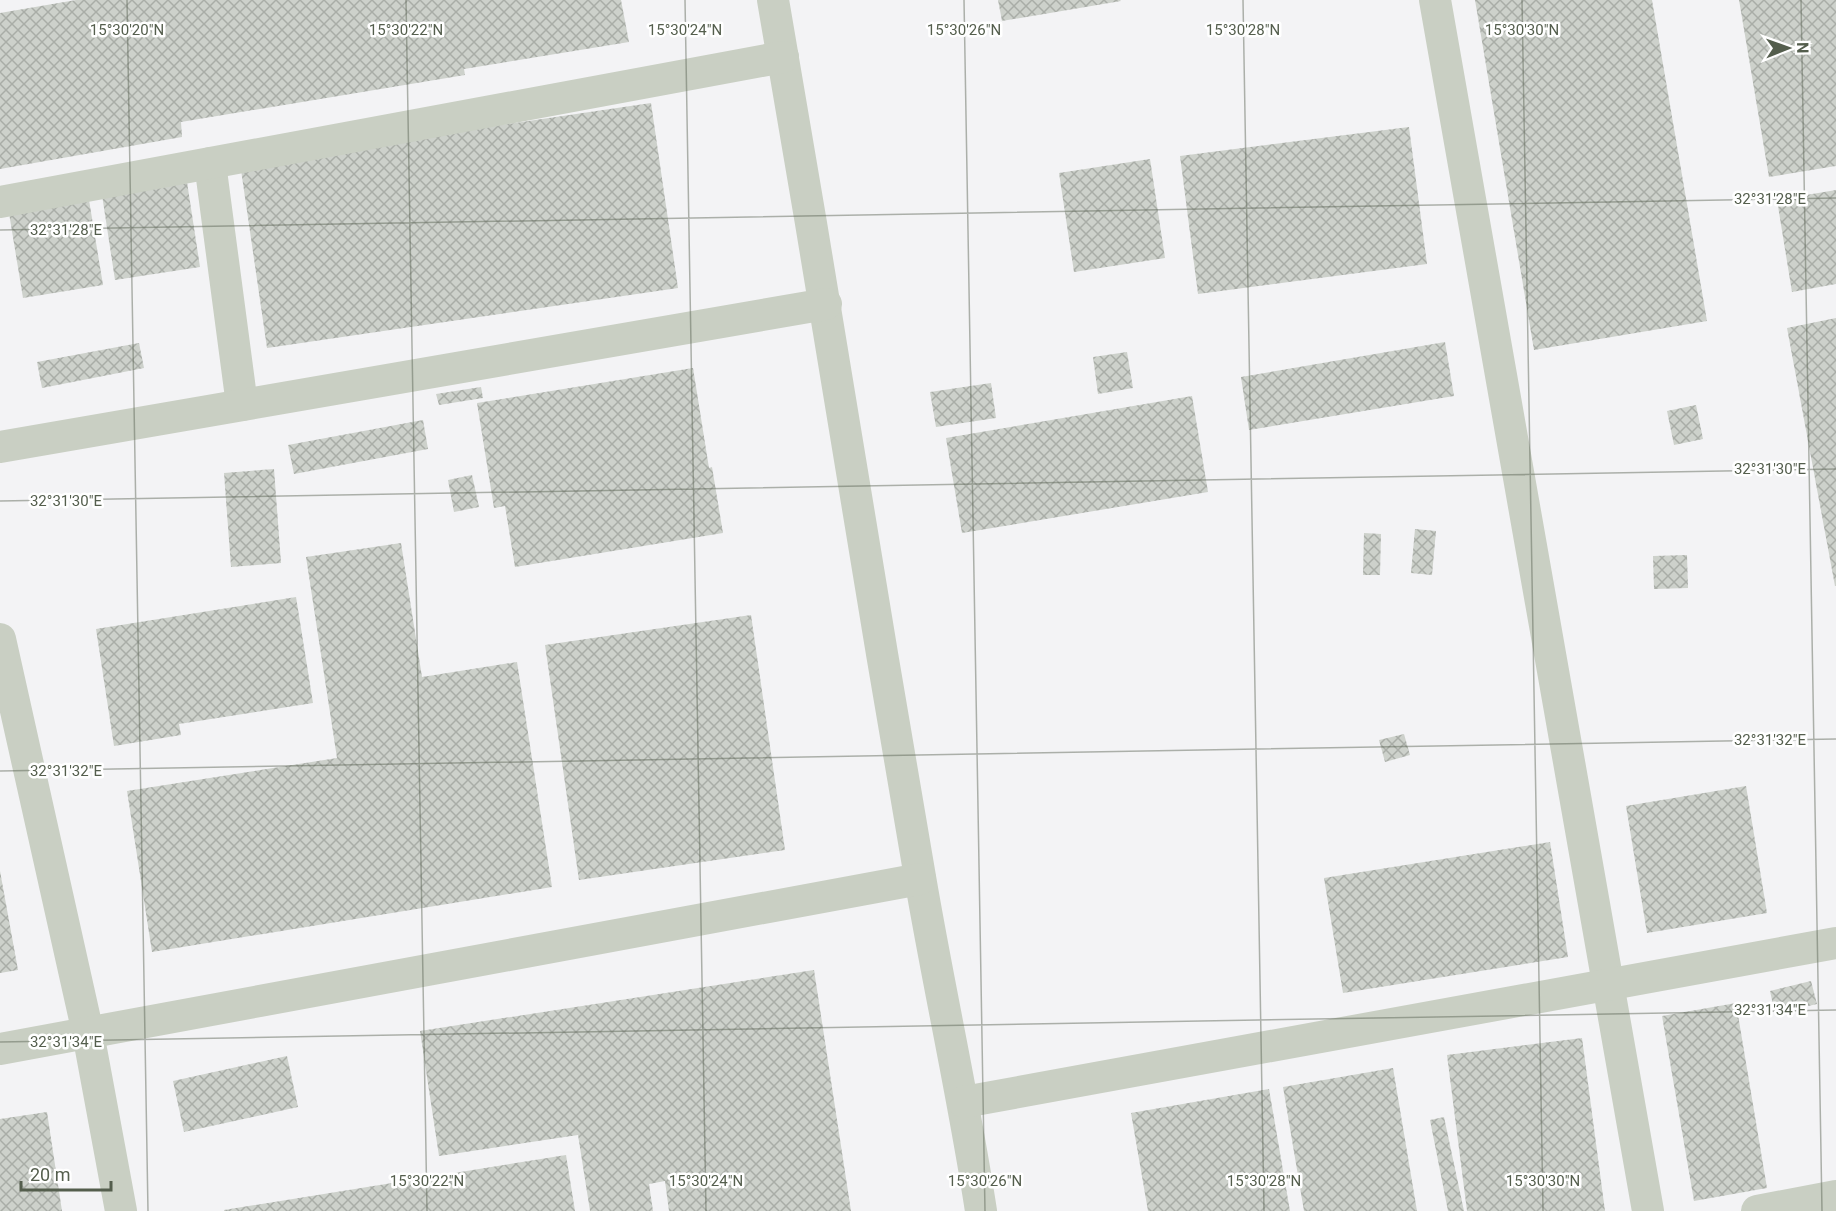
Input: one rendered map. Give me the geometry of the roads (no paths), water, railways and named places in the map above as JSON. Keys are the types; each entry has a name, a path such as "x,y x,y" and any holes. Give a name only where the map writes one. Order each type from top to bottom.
{"street":[{"path":"773,0 826,304 920,879 964,1102 981,1211"},
{"path":"1435,0 1648,1211"},
{"path":"0,202 783,57"},
{"path":"210,163 242,405"},
{"path":"0,447 826,304"},
{"path":"0,639 88,1033 121,1211"},
{"path":"0,1049 920,879"},
{"path":"964,1102 1836,943"},
{"path":"1757,1211 1836,1196"}]}
